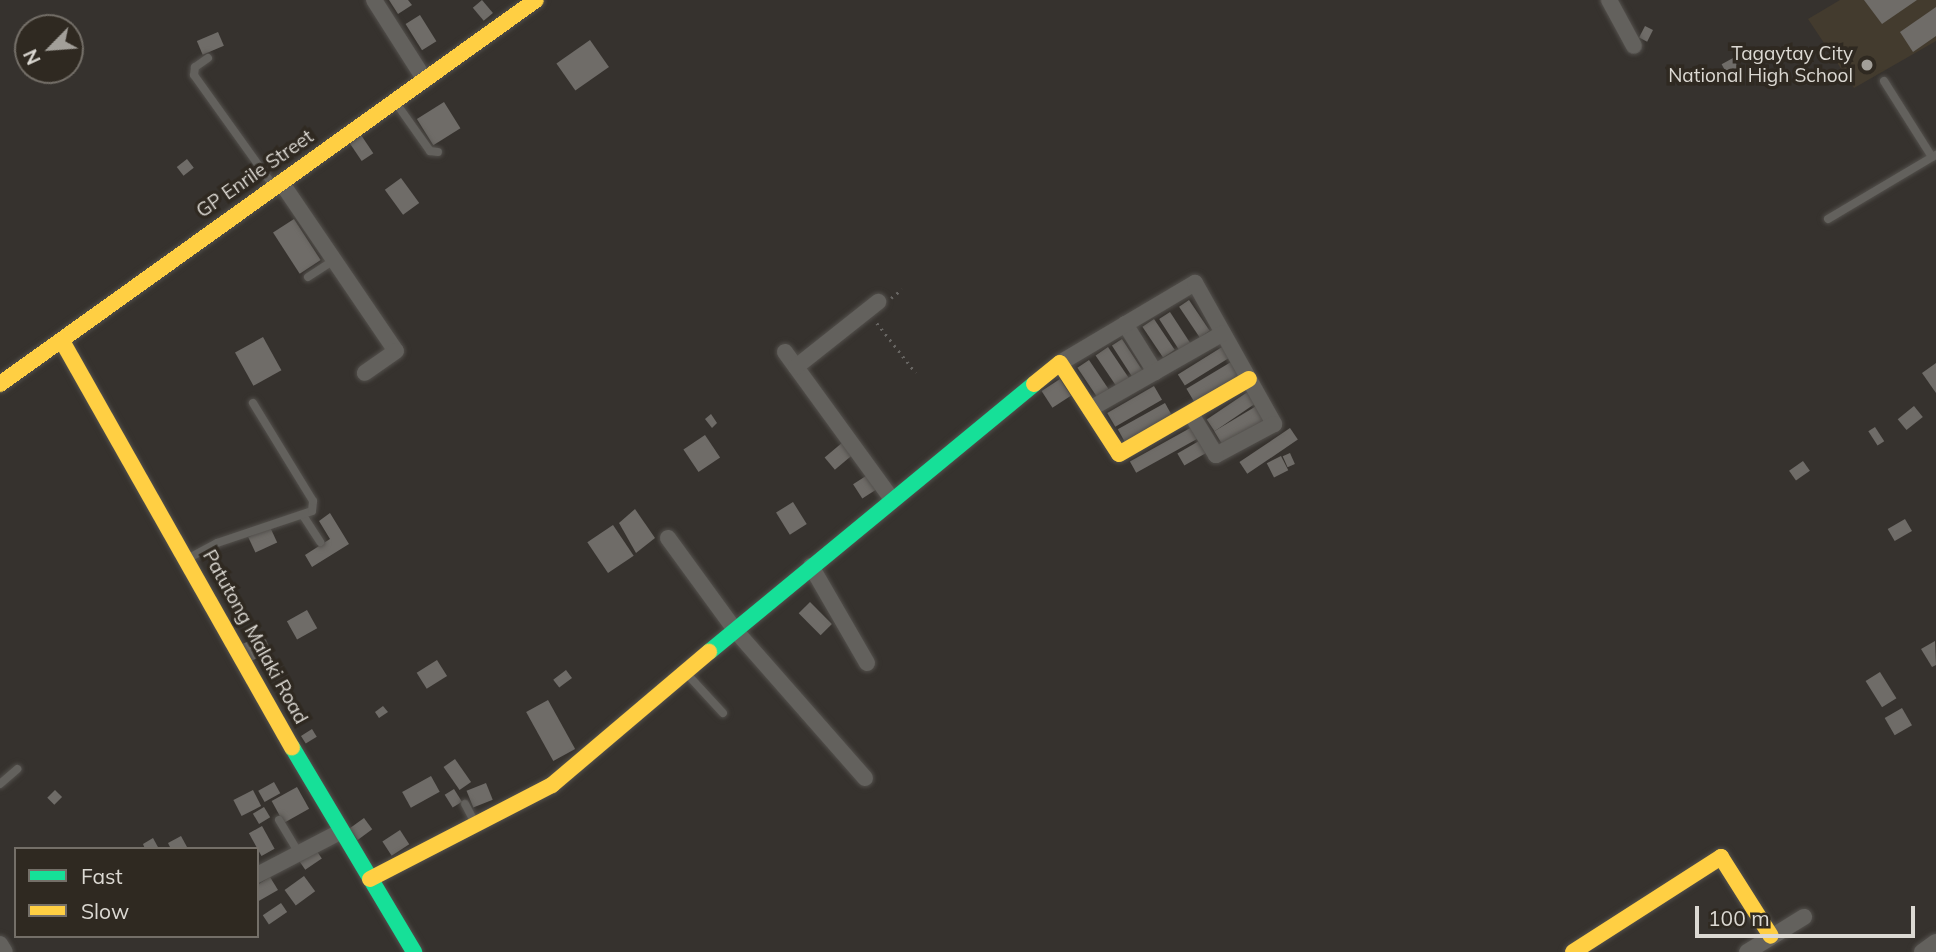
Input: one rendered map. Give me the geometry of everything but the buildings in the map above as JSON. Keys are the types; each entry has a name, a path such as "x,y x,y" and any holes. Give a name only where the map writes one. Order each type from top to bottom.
{"street":[{"path":"374,0 425,80"},
{"name":"GP Enrile Street","path":"0,384 536,0"},
{"path":"1609,0 1634,46"},
{"path":"278,184 396,351 365,373"},
{"path":"370,879 552,785 687,674 891,498 1060,363 1195,283 1274,424 1216,455 1191,414"},
{"path":"796,367 873,307"},
{"path":"1125,324 1155,372"},
{"path":"1090,409 1223,333"},
{"name":"Patutong Malaki Road","path":"62,341 340,832 414,952"},
{"path":"785,352 891,498"},
{"path":"1060,363 1119,454 1249,379"},
{"path":"668,538 735,630 865,778"},
{"path":"811,566 867,663"},
{"path":"259,874 340,832"},
{"path":"1573,952 1721,857 1771,936"},
{"path":"1747,952 1804,917"},
{"path":"1922,952 1936,943"},
{"path":"0,944 5,952"}],"lane":[{"path":"208,58 195,67 194,75 278,184"},
{"path":"1828,219 1934,156 1884,81"},
{"path":"395,101 430,151 438,152"},
{"path":"308,277 334,260"},
{"path":"187,559 217,543 304,517 312,511 313,501 253,402"},
{"path":"304,517 320,542"},
{"path":"687,674 723,713"},
{"path":"0,783 17,769"},
{"path":"465,804 475,823"},
{"path":"279,820 298,852"}],"path":[{"path":"873,307 916,373"}],"shaded area":[{"name":"Tagaytay City National High School","path":"1840,0 1936,0 1936,41 1854,88 1808,19"}],"traffic: fast":[{"path":"709,652 1034,384"},
{"path":"292,747 414,952"}],"traffic: slow":[{"path":"0,384 536,0"},
{"path":"62,341 292,747"},
{"path":"1034,384 1060,363 1119,454 1249,379"},
{"path":"370,879 552,785 709,652"},
{"path":"1573,952 1721,857 1771,936"}],"place":[{"name":"Tagaytay City National High School","path":"1867,65"}]}
